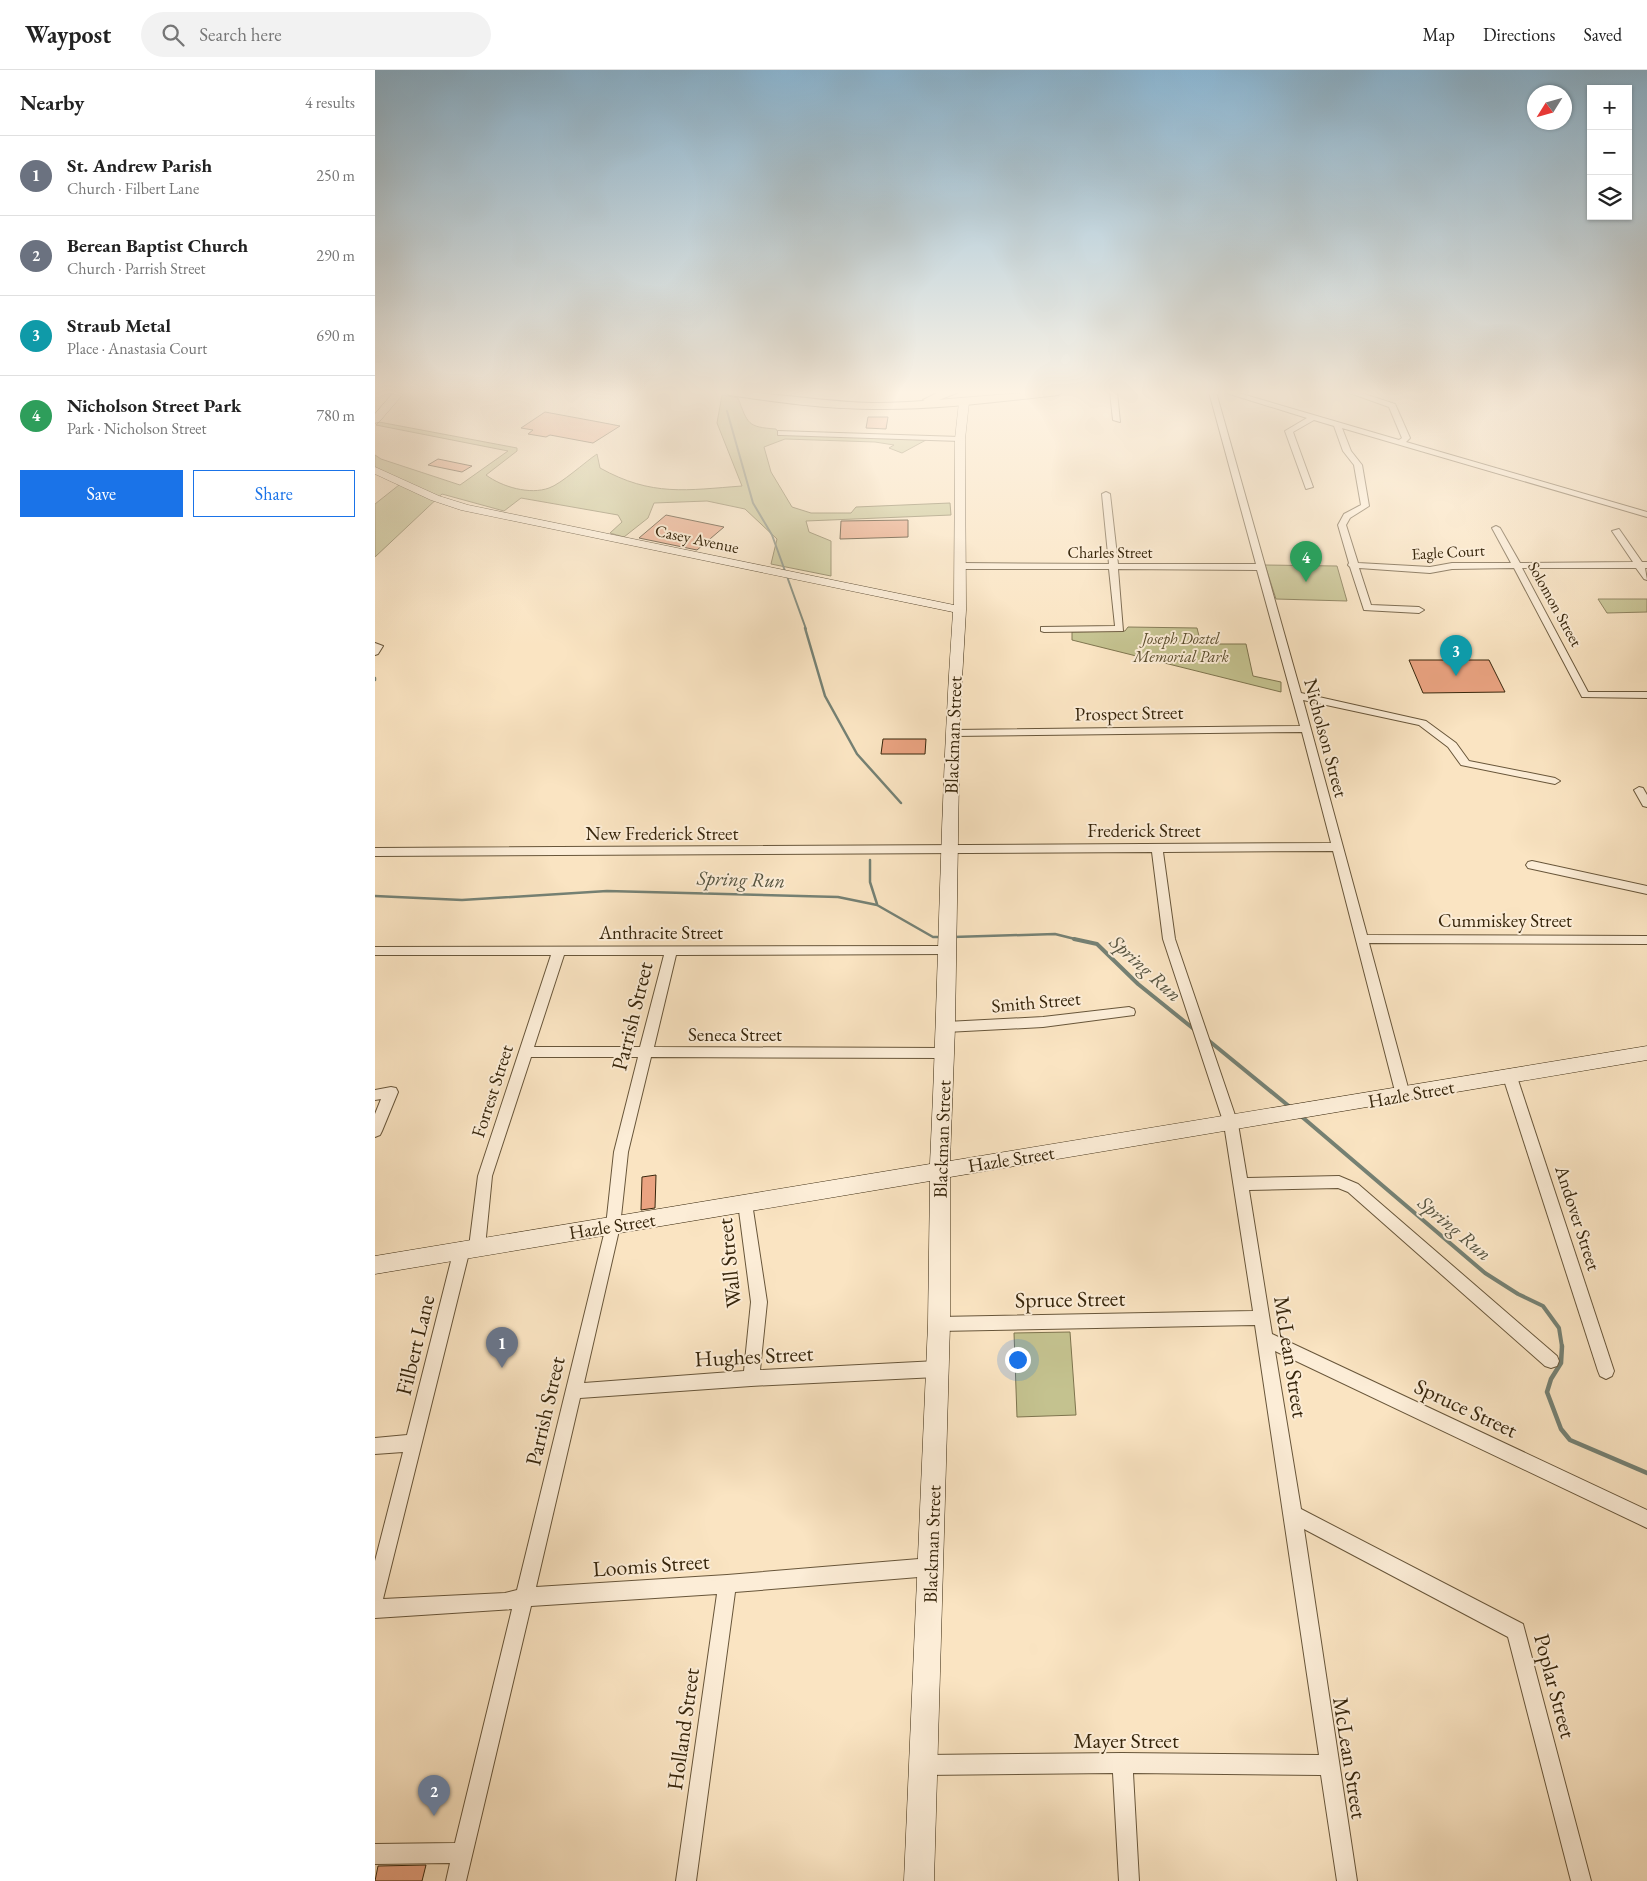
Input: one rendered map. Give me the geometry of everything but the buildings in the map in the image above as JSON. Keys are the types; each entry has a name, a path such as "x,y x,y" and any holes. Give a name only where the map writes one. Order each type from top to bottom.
{"main road":[{"name":"Casey Avenue","path":"389,477 435,498 465,508 960,610"},
{"name":"Blackman Street","path":"919,1881 939,1324 940,1170 946,1027 949,849 960,610 959,477"},
{"name":"Hazle Street","path":"375,1265 940,1170 1231,1124 1647,1053"}],"street":[{"name":"Nicholson Street","path":"1235,477 1363,939 1403,1095"},
{"path":"1305,477 1309,487"},
{"path":"1360,477 1365,506 1347,516 1342,525 1352,565 1367,608 1419,610"},
{"path":"1516,477 1647,515"},
{"path":"1044,629 1120,629 1106,494"},
{"name":"Solomon Street","path":"1496,528 1551,628 1585,695 1647,695"},
{"path":"1617,531 1643,565 1647,577"},
{"path":"1515,564 1643,565"},
{"name":"Eagle Court","path":"1352,565 1430,570 1452,566 1515,564"},
{"name":"Charles Street","path":"960,566 1260,567"},
{"path":"1295,694 1422,723 1452,745 1465,763 1555,781"},
{"name":"Prospect Street","path":"953,732 1306,729"},
{"path":"1639,790 1647,804"},
{"name":"Frederick Street","path":"949,849 1338,847"},
{"name":"McLean Street","path":"1157,848 1169,938 1197,1017 1231,1124 1293,1514 1328,1765 1347,1881"},
{"name":"New Frederick Street","path":"375,852 949,849"},
{"path":"1532,865 1647,890"},
{"name":"Cummiskey Street","path":"1363,939 1647,940"},
{"name":"Anthracite Street","path":"375,951 671,950 948,941"},
{"name":"Forrest Street","path":"470,1248 485,1176 524,1052 559,950"},
{"name":"Parrish Street","path":"456,1881 613,1226 621,1152 671,950"},
{"name":"Smith Street","path":"946,1027 1043,1022 1129,1012"},
{"name":"Seneca Street","path":"524,1052 945,1053"},
{"name":"Andover Street","path":"1510,1077 1606,1371"},
{"path":"375,1095 391,1092 375,1131"},
{"path":"1240,1184 1320,1181 1339,1182 1353,1188 1551,1361"},
{"name":"Wall Street","path":"745,1203 759,1302 751,1378"},
{"name":"Filbert Lane","path":"375,1597 409,1468 413,1443 470,1248"},
{"name":"Spruce Street","path":"939,1324 1261,1318"},
{"name":"Spruce Street","path":"1265,1338 1647,1519"},
{"name":"Hughes Street","path":"573,1391 751,1378 937,1369"},
{"path":"375,1446 413,1443"},
{"name":"Poplar Street","path":"1293,1514 1516,1631 1581,1881"},
{"name":"Loomis Street","path":"375,1609 505,1602 525,1597 727,1584 931,1567"},
{"name":"Holland Street","path":"686,1881 727,1584"},
{"path":"1123,1763 1129,1881"},
{"name":"Mayer Street","path":"924,1765 1123,1763 1328,1765"},
{"path":"375,1854 463,1853"}],"green space":[{"path":"387,477 434,477 460,485 472,477 489,477 516,489 533,491 554,486 568,477 618,477 636,484 687,490 742,486 738,477 774,477 792,507 811,513 851,513 856,507 950,503 951,515 806,521 809,532 831,541 831,576 771,564 777,539 745,509 707,501 654,503 648,518 624,537 610,533 622,522 618,515 521,498 504,511 442,494 375,557 375,504 399,485"},
{"path":"1265,565 1337,566 1347,601 1276,599"},
{"path":"1598,599 1647,599 1647,612 1607,613"},
{"name":"Joseph Doztel Memorial Park","path":"1128,627 1197,628 1201,644 1246,644 1253,676 1281,682 1281,692 1072,640 1072,632 1125,631"},
{"path":"1070,1332 1076,1415 1017,1417 1014,1333"}],"waterway":[{"path":"746,477 753,503 772,535 806,629"},
{"path":"805,628 825,696 857,754 901,803"},
{"path":"870,860 870,882 877,904"},
{"name":"Spring Run","path":"375,896 462,900 607,891 838,897 877,905 933,937 942,937"},
{"name":"Spring Run","path":"953,937 1055,934 1079,940"},
{"name":"Spring Run","path":"1074,939 1097,944 1138,984 1195,1030"},
{"name":"Spring Run","path":"1208,1040 1290,1107"},
{"name":"Spring Run","path":"1301,1116 1485,1273 1518,1294 1543,1306 1559,1328 1562,1347"},
{"name":"Spring Run","path":"1562,1347 1561,1363 1551,1379 1547,1392 1561,1429 1570,1440 1647,1473"}],"place":[{"name":"Nicholson Street Park","path":"1306,582"},
{"name":"Straub Metal","path":"1456,676"},
{"name":"St. Andrew Parish","path":"502,1368"},
{"name":"Berean Baptist Church","path":"434,1816"}]}
